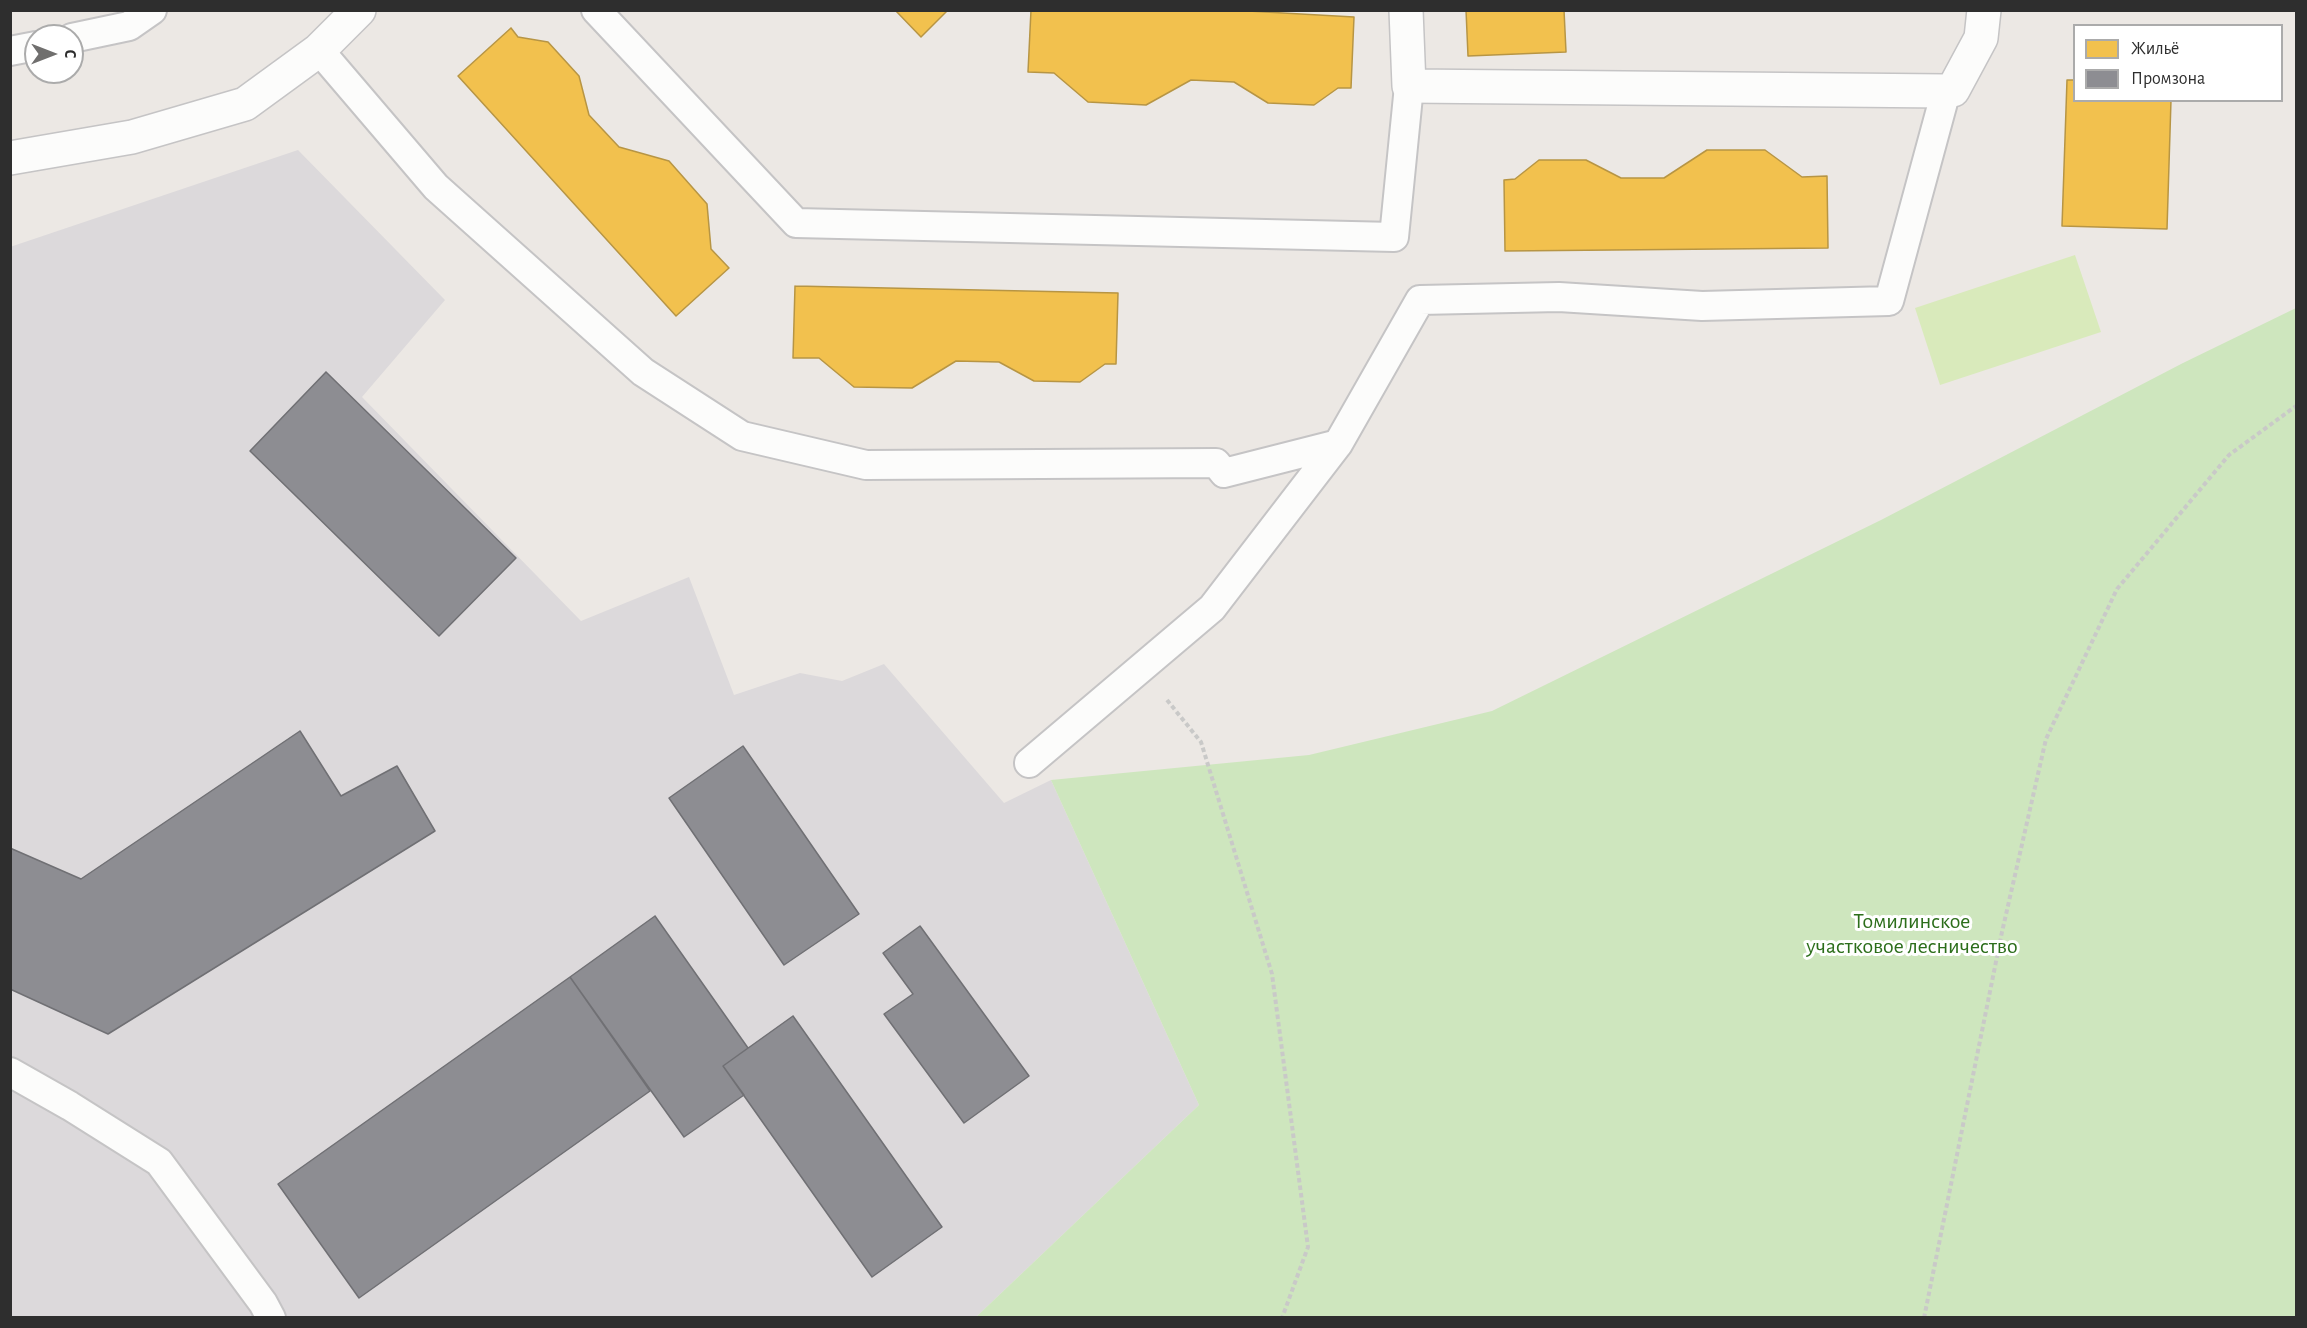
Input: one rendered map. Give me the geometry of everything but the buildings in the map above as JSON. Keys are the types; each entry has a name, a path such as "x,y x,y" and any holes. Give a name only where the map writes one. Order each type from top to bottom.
{"street":[{"path":"10,158 132,137 244,104 319,50 359,10"},
{"path":"1407,10 1408,86 1946,92 1953,90 1981,38 1984,10"}],"lane":[{"path":"84,35 129,26 152,10"},
{"path":"596,10 796,223 1394,237 1408,86"},
{"path":"319,50 436,187 643,372 742,436 866,465 1216,463 1224,473 1338,444"},
{"path":"1029,763 1212,608 1338,444 1420,300 1559,297 1702,306 1889,301 1946,92"},
{"path":"10,1072 70,1106 159,1162 271,1317"}],"path":[{"path":"1924,1317 2002,932 2046,739 2117,589 2229,455 2296,406"},
{"path":"1142,667 1201,742 1272,974 1308,1247 1282,1317"}],"shaded area":[{"path":"298,150 445,300 362,397 581,621 689,577 734,695 800,673 842,681 884,664 1004,803 1051,780 1199,1105 976,1317 11,1317 10,247"}],"green space":[{"path":"2075,255 2101,332 1940,385 1915,308"},
{"name":"Томилинское участковое лесничество","path":"2296,308 2296,1317 976,1317 1199,1105 1051,780 1309,755 1492,711 1881,520 2183,363"}]}
